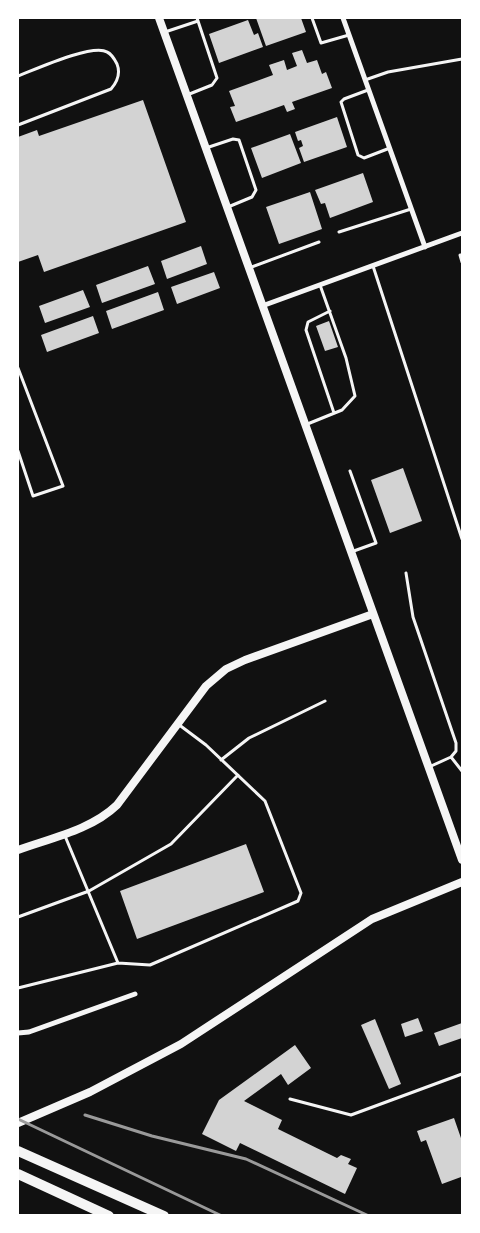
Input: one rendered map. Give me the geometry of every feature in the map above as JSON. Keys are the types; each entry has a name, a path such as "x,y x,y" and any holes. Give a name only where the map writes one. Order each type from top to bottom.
{"highway":[{"path":"18,1150 164,1216"},
{"path":"18,1174 109,1216"}],"street":[{"path":"159,18 462,860"},
{"path":"343,18 426,247"},
{"path":"262,306 462,234"},
{"path":"18,850 106,816 117,806 206,686 226,669 245,660 373,614"},
{"path":"18,1122 90,1092 181,1044 372,919 462,882"},
{"path":"18,1033 29,1032 135,994"}],"lane":[{"path":"312,18 321,44 349,35"},
{"path":"164,33 197,19 217,78 212,86 187,95"},
{"path":"18,76 84,52 99,50 107,51 114,59 119,70 117,82 111,90 18,125"},
{"path":"365,80 388,72 462,59"},
{"path":"369,90 344,99 341,102 358,155 364,158 390,148"},
{"path":"206,148 236,138 256,190 255,194 226,207"},
{"path":"339,232 412,208"},
{"path":"248,268 319,242"},
{"path":"461,255 462,262"},
{"path":"373,266 462,539"},
{"path":"305,425 342,410 355,396 346,358 320,285"},
{"path":"330,311 308,322 306,330 334,413"},
{"path":"18,368 63,486 33,496 18,451"},
{"path":"350,471 376,543 350,552"},
{"path":"406,573 413,617 456,743 456,751 451,757 429,767"},
{"path":"221,760 249,738 324,701"},
{"path":"18,988 118,963 150,965 298,901 301,894 265,801 238,775 178,724"},
{"path":"451,757 462,771"},
{"path":"18,917 89,891 171,844 238,775"},
{"path":"64,833 118,963"},
{"path":"290,1099 350,1115 462,1074"}],"building":[{"path":"256,18 301,18 306,32 266,46"},
{"path":"248,20 254,35 258,33 263,47 219,63 209,34"},
{"path":"302,50 307,63 317,60 322,74 326,72 332,88 292,102 295,109 287,112 284,105 236,122 230,107 235,106 229,91 273,75 269,65 284,60 287,70 297,66 292,53"},
{"path":"143,100 186,222 44,272 38,255 18,262 18,137 37,130 39,136"},
{"path":"337,117 347,147 304,162 299,148 303,146 301,140 298,141 295,132"},
{"path":"290,134 301,163 262,178 251,148"},
{"path":"363,173 373,202 330,218 325,203 321,204 315,190"},
{"path":"310,192 322,229 279,244 266,207"},
{"path":"201,246 207,264 167,279 161,261"},
{"path":"148,266 155,284 102,303 96,285"},
{"path":"214,272 220,288 177,304 171,287"},
{"path":"83,290 90,307 45,323 39,306"},
{"path":"158,292 164,310 112,329 106,311"},
{"path":"93,316 99,333 47,352 41,335"},
{"path":"329,321 338,347 325,351 316,326"},
{"path":"403,468 422,521 390,533 371,480"},
{"path":"246,844 264,892 137,939 120,891"},
{"path":"418,1018 423,1031 405,1037 401,1024"},
{"path":"375,1019 401,1084 389,1089 361,1025"},
{"path":"462,1023 462,1038 439,1046 434,1033"},
{"path":"295,1045 311,1068 288,1085 281,1074 244,1101 282,1120 278,1129 337,1158 341,1155 351,1159 348,1164 357,1168 345,1194 240,1143 236,1151 202,1134 219,1100"},
{"path":"454,1118 462,1141 462,1181 461,1177 442,1184 426,1140 421,1142 417,1131"}],"railway":[{"path":"85,1115 152,1136 246,1159 369,1216"},
{"path":"18,1119 222,1216"}]}
